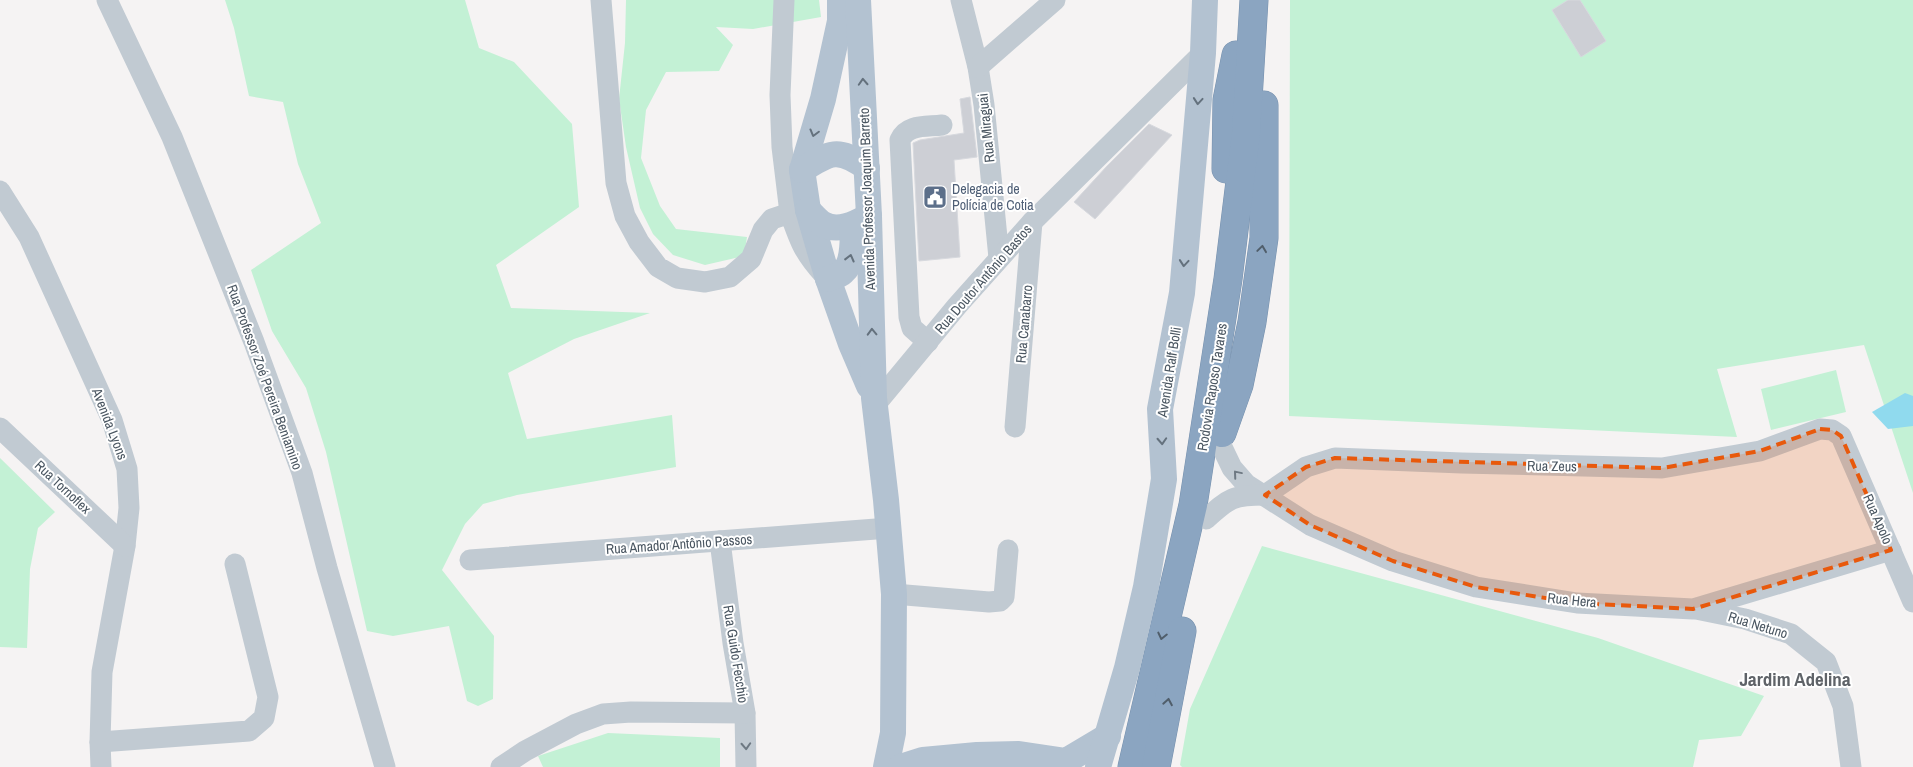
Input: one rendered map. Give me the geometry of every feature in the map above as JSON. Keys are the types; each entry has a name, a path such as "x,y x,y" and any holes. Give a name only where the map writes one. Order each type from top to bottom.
{"highway":[{"path":"1228,279 1226,155 1228,100 1240,31 1248,0"},
{"name":"Rodovia Raposo Tavares","path":"1132,767 1194,505 1228,279 1246,133 1254,0"},
{"name":"Rodovia Raposo Tavares","path":"1162,759 1180,639 1221,438 1255,165 1264,71 1268,0"}],"main road":[{"name":"Avenida Professor Joaquim Barreto","path":"840,0 840,21 823,99 802,170 799,212 828,279 851,344 875,402"},
{"name":"Avenida Professor Joaquim Barreto","path":"858,0 867,168 861,220 875,402 889,528 894,594 893,733 886,767"},
{"name":"Avenida Ralf Bolli","path":"1098,767 1127,668 1146,587 1164,479 1160,409 1182,293 1203,53 1205,0"},
{"path":"802,170 823,156 837,153 852,157 867,168"},
{"path":"799,212 824,225 838,227 861,220"},
{"path":"828,279 842,274 848,265 861,220"},
{"path":"893,733 925,763 977,755 1019,754 1069,764 1108,736"}],"street":[{"name":"Rua Professor Zoé Pereira Beniamino","path":"107,0 172,137 258,351 302,473 327,568 385,767"},
{"path":"601,0 616,183 625,216 639,242 658,267 677,278 705,282 730,277 751,259 764,230 772,219 799,212 782,147 780,95 784,0"},
{"name":"Rua Miraguai","path":"961,0 978,67 984,105 999,258"},
{"path":"978,67 1056,0"},
{"name":"Rua Doutor Antônio Bastos","path":"875,402 1032,222 1203,53"},
{"path":"928,342 912,328 909,316 900,140 903,133 909,128 942,125"},
{"name":"Avenida Lyons","path":"0,190 29,237 112,420 127,469 129,508 125,546 102,672 101,767"},
{"name":"Rua Canabarro","path":"1015,427 1032,222"},
{"name":"Rua Tornoflex","path":"0,428 125,546"},
{"name":"Rua Zeus","path":"1265,495 1306,467 1335,458 1462,464 1662,468 1760,451 1820,430 1832,430 1841,436"},
{"name":"Rua Apolo","path":"1841,436 1913,602"},
{"name":"Rua Hera","path":"1221,438 1232,468 1246,484 1310,525 1393,561 1476,587 1577,603 1693,609 1892,550"},
{"path":"1206,519 1225,502 1243,495 1265,495"},
{"name":"Rua Amador Antônio Passos","path":"470,560 889,528"},
{"name":"Rua Guido Fecchio","path":"720,541 733,643 745,713 746,767"},
{"path":"894,594 989,602 1000,601 1004,597 1008,550"},
{"path":"100,742 249,731 264,718 268,697 235,564"},
{"name":"Rua Netuno","path":"1693,609 1745,619 1791,634 1826,662 1843,706 1851,767"},
{"path":"501,767 525,751 576,724 604,714 631,712 745,713"}],"highlighted area":[{"path":"1820,429 1832,430 1841,436 1891,550 1693,609 1577,603 1476,587 1393,561 1310,525 1265,495 1306,467 1335,458 1662,468 1760,451"}],"green space":[{"path":"225,0 465,0 479,48 514,62 572,124 579,207 496,265 511,308 650,313 574,339 508,373 527,439 672,415 676,467 517,495 483,504 465,524 442,570 494,636 493,699 478,706 467,701 449,626 393,636 367,631 326,452 306,388 272,331 251,270 321,223 298,164 283,102 249,96 234,28"},
{"path":"626,0 819,0 821,17 753,29 716,27 733,45 719,71 666,72 646,110 641,158 660,206 676,229 747,237 744,256 705,265 673,255 653,234 640,208 626,147 619,99 625,43"},
{"path":"1290,0 1913,0 1913,493 1864,345 1717,369 1737,437 1289,416"},
{"path":"1836,370 1846,412 1771,430 1761,389"},
{"path":"0,458 55,512 38,528 30,569 27,648 0,647"},
{"path":"1262,546 1598,638 1764,696 1741,736 1699,740 1693,767 1182,767 1180,765 1190,709"},
{"path":"608,733 720,738 720,767 543,767 538,756"}],"water":[{"path":"1905,393 1913,396 1913,426 1888,429 1872,412"}],"building":[{"path":"1568,0 1580,0 1606,41 1581,57 1552,10"},
{"name":"Delegacia de Polícia de Cotia","path":"970,97 977,157 954,160 960,257 919,261 913,143 920,140 964,133 960,99"},
{"path":"1149,124 1172,135 1095,219 1074,202"}],"place":[{"name":"Delegacia de Polícia de Cotia","path":"935,197"}],"district":[{"name":"Jardim Adelina","path":"1795,679"}]}
